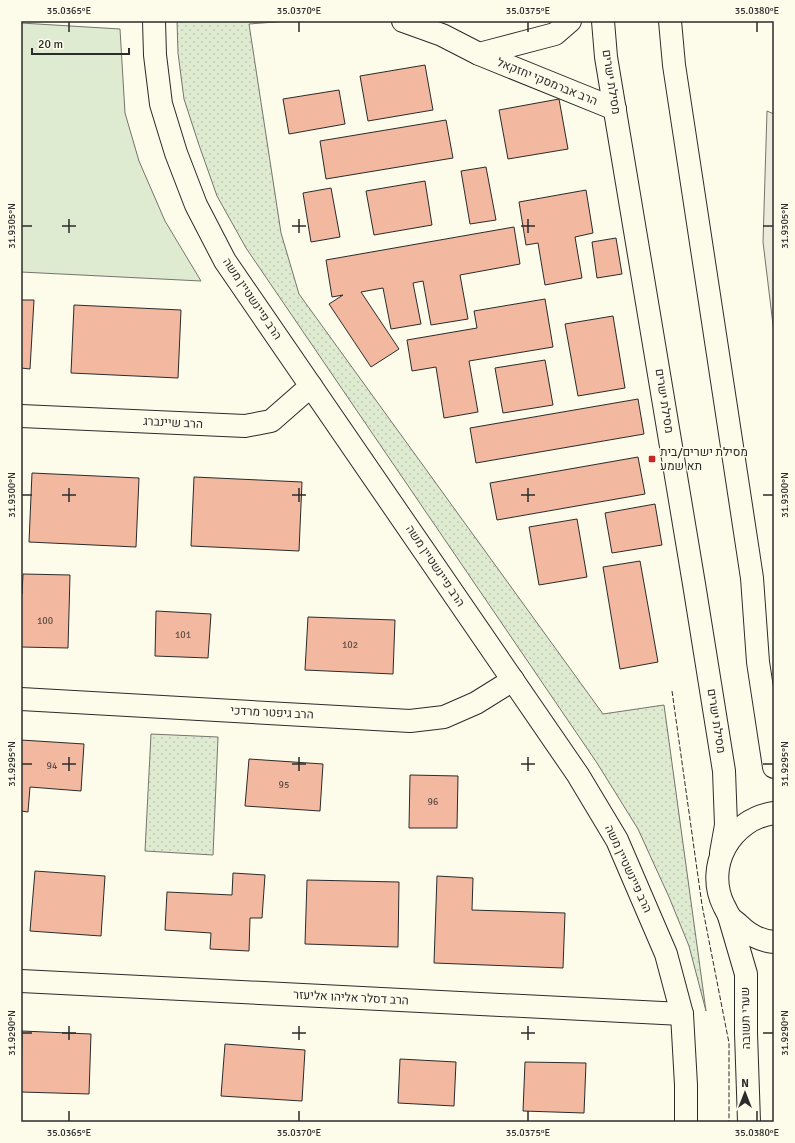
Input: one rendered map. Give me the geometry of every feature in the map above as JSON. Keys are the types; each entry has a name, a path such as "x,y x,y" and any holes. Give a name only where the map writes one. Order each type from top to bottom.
{"street":[{"name":"הרב פיינשטיין משה","path":"154,21 155,55 161,104 176,153 196,205 225,261 578,775 617,840 666,954 682,1014 686,1085 686,1122"},
{"name":"הרב אברמסקי יחזקאל","path":"403,21 442,36 479,54 615,109"},
{"name":"הרב אברמסקי יחזקאל","path":"479,54 555,34 570,21"},
{"name":"מסילת ישרים","path":"603,21 606,57 724,771 726,825 717,874 719,897 730,916"},
{"path":"670,21 677,87 752,578 758,662 774,767"},
{"name":"הרב שיינברג","path":"21,416 245,426 271,421 311,386"},
{"name":"הרב גיפטר מרדכי","path":"21,699 410,721 444,716 476,703 513,680"},
{"path":"721,853 731,836 746,823 763,814 774,813"},
{"path":"730,916 746,932 766,941 774,942"},
{"name":"שערי תשובה","path":"730,916 746,974 749,1122"},
{"name":"הרב דסלר אליהו אליעזר","path":"21,981 682,1014"}],"green space":[{"path":"177,21 288,21 249,24 281,233 299,294 603,714 664,705 706,1011 689,946 669,897 638,829 597,763 246,248 217,196 184,99 178,53"},
{"path":"21,23 120,29 125,113 139,161 165,221 201,281 21,272"},
{"path":"151,734 218,737 213,855 145,851"}],"shaded area":[{"path":"767,111 774,114 774,333 763,242"}],"building":[{"path":"425,65 433,110 368,121 360,76"},
{"path":"339,90 345,124 289,134 283,99"},
{"path":"559,99 568,149 508,159 499,110"},
{"path":"446,120 453,158 326,179 320,141"},
{"path":"486,167 496,220 470,224 461,171"},
{"path":"425,181 432,225 374,235 366,191"},
{"path":"331,188 340,237 311,242 303,193"},
{"path":"586,190 593,233 575,237 582,278 545,285 538,243 526,245 519,202"},
{"path":"514,227 520,264 460,275 468,319 431,325 423,281 413,283 421,324 391,329 383,288 361,292 399,349 371,367 329,304 343,295 332,297 326,260"},
{"path":"616,238 622,274 597,278 592,242"},
{"path":"545,299 553,347 469,361 478,412 444,418 436,367 412,371 407,340 477,328 474,311"},
{"path":"21,300 34,300 30,369 21,368"},
{"path":"74,305 181,310 178,378 71,373"},
{"path":"613,316 625,388 578,396 565,324"},
{"path":"545,360 553,405 503,413 495,368"},
{"path":"638,399 644,434 476,463 470,428"},
{"path":"638,457 645,494 497,520 490,483"},
{"path":"32,473 139,478 136,547 29,542"},
{"path":"194,477 302,482 299,551 191,546"},
{"path":"655,504 662,545 612,553 605,513"},
{"path":"577,519 587,577 539,585 529,527"},
{"path":"640,561 658,662 620,669 603,567"},
{"path":"23,574 70,575 68,648 21,647 21,594"},
{"path":"156,611 211,614 208,658 155,656"},
{"path":"308,617 395,620 393,674 305,670"},
{"path":"21,740 84,744 81,791 30,787 28,812 21,811"},
{"path":"249,759 323,764 320,811 245,806"},
{"path":"410,775 458,776 457,828 409,828"},
{"path":"35,871 105,876 101,936 30,931"},
{"path":"233,873 265,875 262,918 250,918 249,951 210,949 211,933 165,930 167,892 232,895"},
{"path":"437,876 473,878 472,910 565,913 563,968 434,963"},
{"path":"307,880 399,882 398,947 305,944"},
{"path":"22,1031 91,1034 89,1094 21,1092"},
{"path":"225,1044 305,1050 302,1101 221,1096"},
{"path":"400,1059 456,1062 454,1106 398,1103"},
{"path":"525,1062 586,1063 584,1113 523,1111"}],"fence":[{"path":"672,691 702,905 729,1043 729,1122"}],"place":[{"name":"מסילת ישרים/בית תא שמע","path":"652,459"}]}
